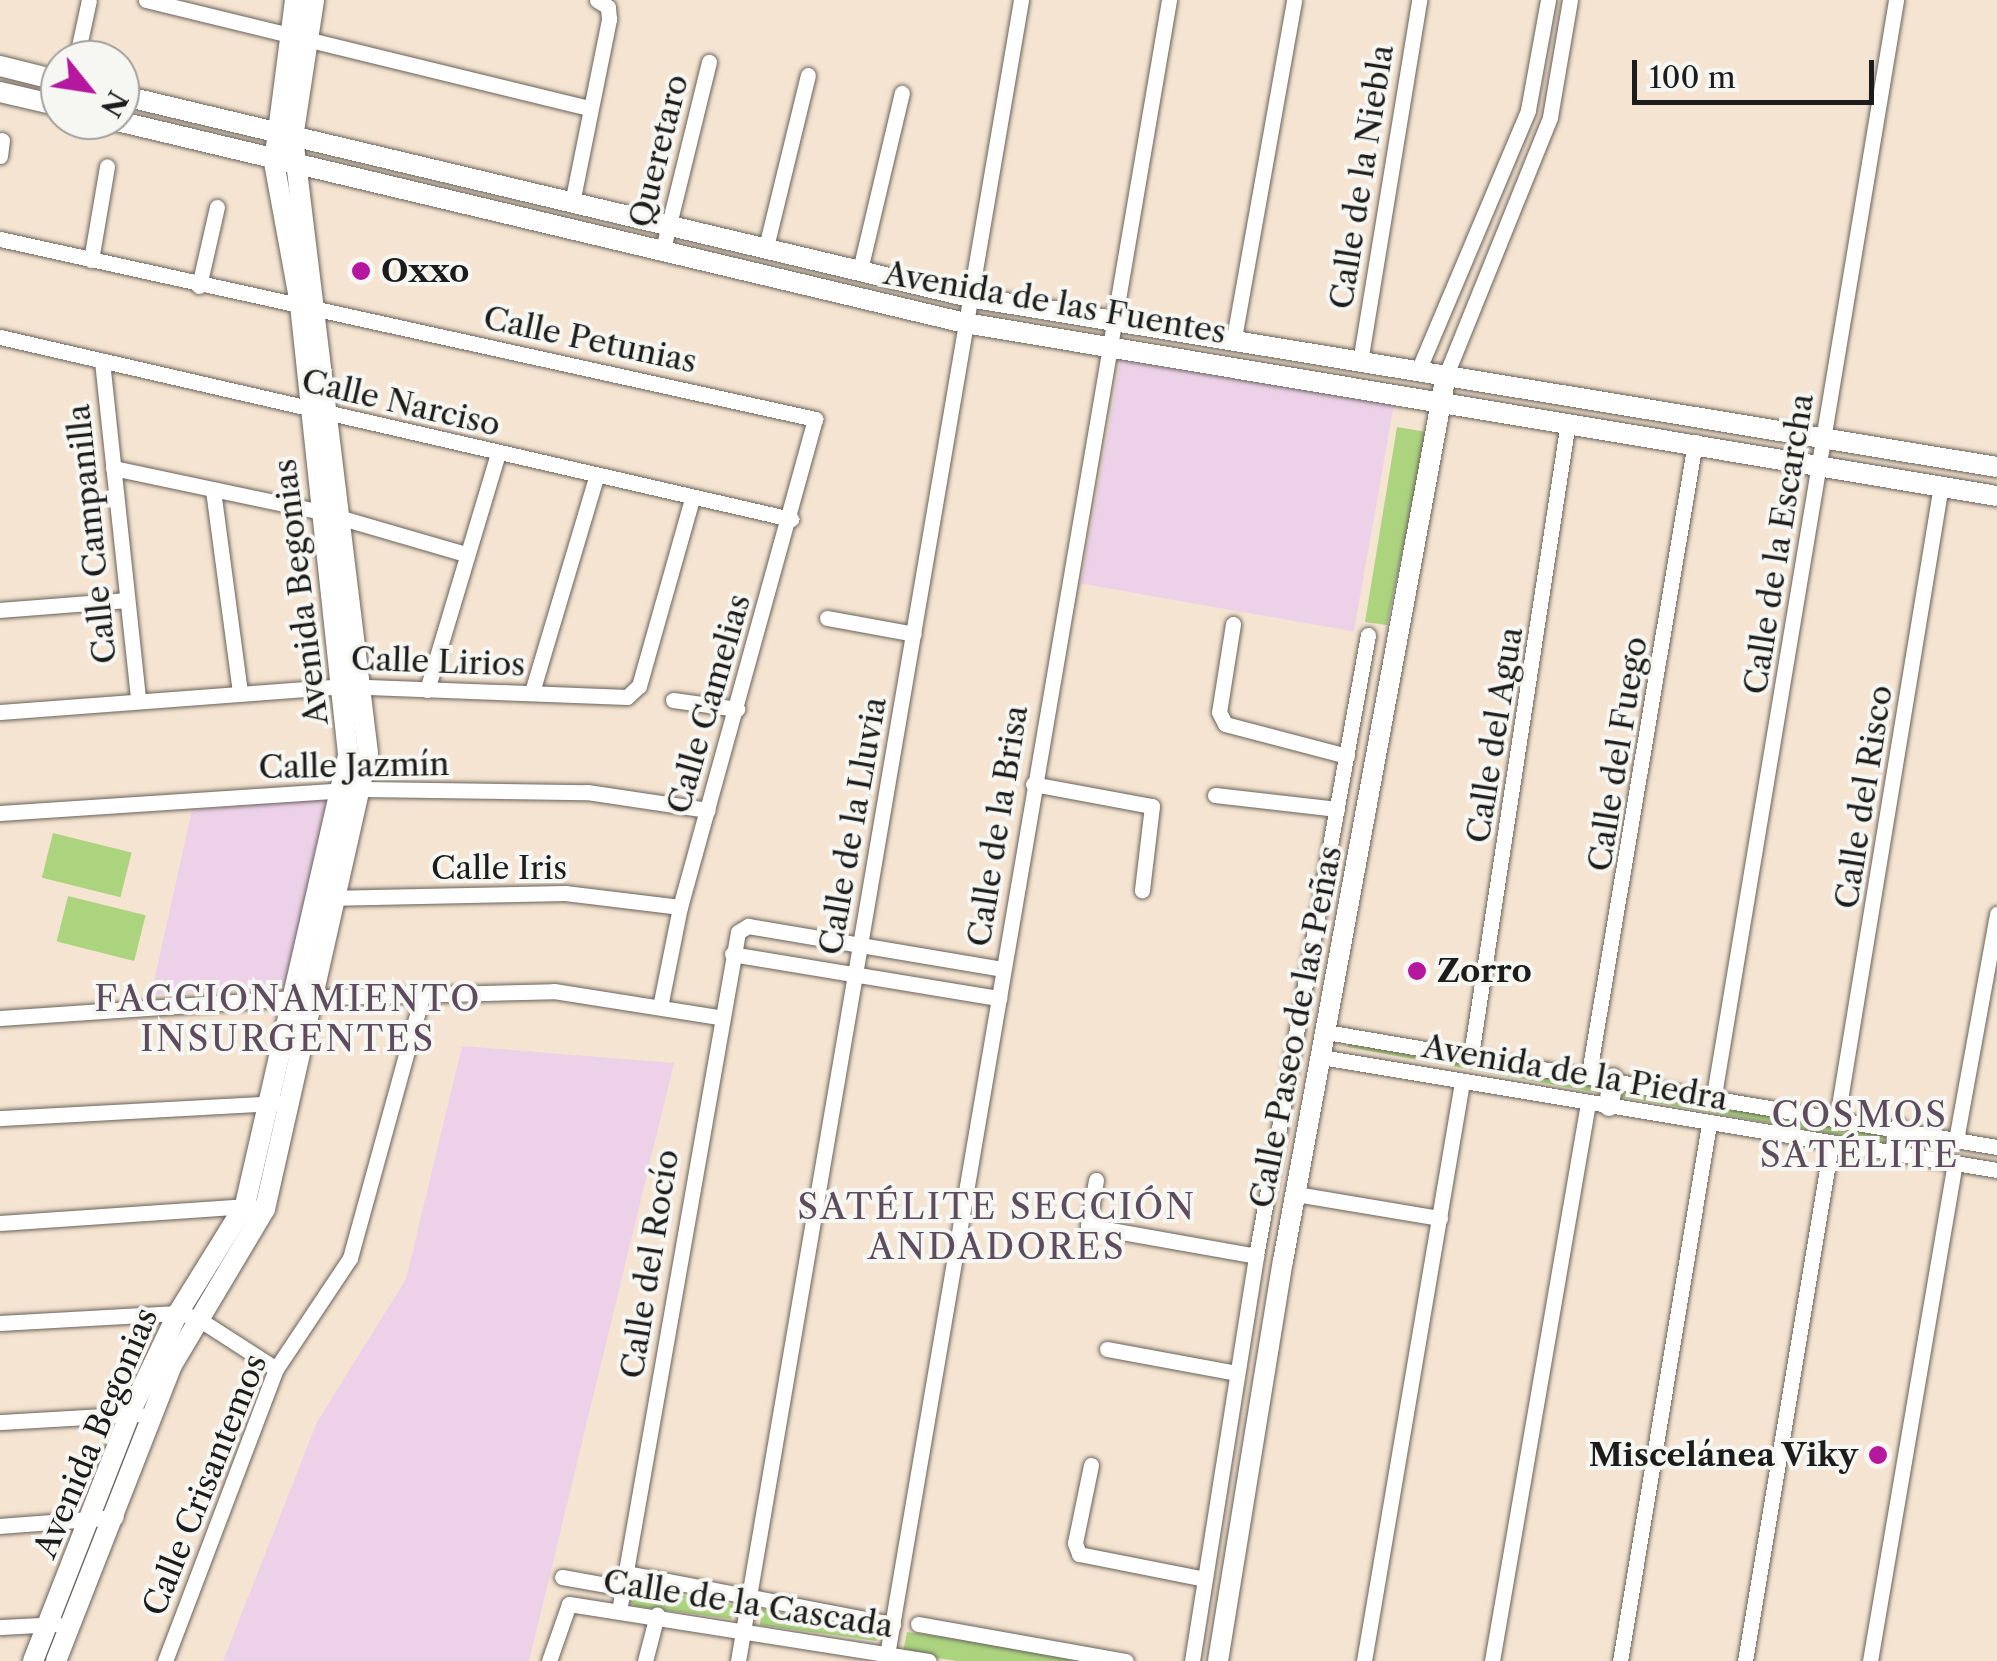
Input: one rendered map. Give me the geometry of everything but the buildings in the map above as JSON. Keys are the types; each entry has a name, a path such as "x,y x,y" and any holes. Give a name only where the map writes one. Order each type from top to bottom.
{"main road":[{"name":"Avenida Begonias","path":"296,0 299,38"},
{"name":"Avenida Begonias","path":"309,306 274,162 283,136 299,38 314,0"},
{"path":"0,66 40,75"},
{"path":"0,92 40,101"},
{"name":"Avenida de las Fuentes","path":"140,101 572,198 969,296 1112,317 1360,362 1823,433 1997,466"},
{"name":"Avenida de las Fuentes","path":"140,127 296,168 965,322 1441,404 1816,462 1997,496"},
{"name":"Avenida Begonias","path":"33,1661 130,1412 255,1207 351,789 368,753 352,687 319,412 296,168 283,136"},
{"path":"1412,399 1418,371"},
{"name":"Calle Paseo de las Peñas","path":"1218,1661 1296,1194 1446,375"},
{"path":"1599,1104 1614,1078"},
{"path":"1895,1154 1899,1128"},
{"name":"Avenida Begonias","path":"56,1661 116,1516 187,1316"}],"street":[{"path":"80,40 89,0"},
{"path":"146,0 590,108"},
{"name":"Calle de la Lluvia","path":"738,1661 1021,0"},
{"name":"Calle de la Brisa","path":"886,1658 1107,344 1169,0"},
{"path":"1234,338 1294,0"},
{"name":"Calle de la Niebla","path":"1360,362 1419,0"},
{"path":"1418,371 1528,110 1548,0"},
{"path":"1446,375 1550,117 1570,0"},
{"name":"Calle de la Escarcha","path":"1714,1096 1770,784 1816,462 1896,0"},
{"path":"572,198 590,108 602,3"},
{"name":"Queretaro","path":"662,252 709,62"},
{"path":"766,247 808,75"},
{"path":"860,270 902,92"},
{"path":"90,260 107,166"},
{"path":"199,286 217,207"},
{"name":"Calle Petunias","path":"0,239 199,286 309,306 815,418"},
{"name":"Calle Narciso","path":"0,337 790,520"},
{"name":"Calle Campanilla","path":"102,361 138,700"},
{"name":"Calle Camelias","path":"660,1007 680,907 790,520 815,418"},
{"name":"Calle del Agua","path":"1471,1054 1568,422"},
{"name":"Calle del Fuego","path":"1590,1073 1695,442"},
{"path":"427,690 498,453"},
{"path":"113,468 331,515 466,554"},
{"path":"532,692 596,477"},
{"name":"Calle del Risco","path":"1837,1118 1942,485"},
{"path":"214,490 240,693"},
{"name":"Calle Lirios","path":"0,712 352,687 636,694 692,498"},
{"path":"0,610 127,600"},
{"path":"827,618 914,634"},
{"path":"1233,624 1219,712 1225,724 1346,756"},
{"name":"Calle Paseo de las Peñas","path":"1192,1661 1256,1256 1368,635"},
{"path":"673,700 736,709"},
{"path":"1033,784 1152,806 1142,890"},
{"name":"Calle Jazmín","path":"0,813 351,789 587,792 708,810"},
{"path":"1215,794 1336,809"},
{"name":"Calle Iris","path":"326,898 565,893 680,907"},
{"path":"1956,1140 1997,914"},
{"name":"Calle del Rocío","path":"618,1610 719,1017 741,928 861,946"},
{"path":"861,946 1004,969"},
{"path":"732,954 999,998"},
{"path":"0,1018 304,998 554,991 719,1017"},
{"name":"Calle Crisantemos","path":"165,1661 276,1369 350,1258 422,996"},
{"name":"Avenida de la Piedra","path":"1326,1032 1590,1073 1997,1147"},
{"name":"Avenida de la Piedra","path":"1321,1057 1997,1170"},
{"path":"1364,1661 1462,1082"},
{"path":"0,1118 281,1103"},
{"path":"1492,1661 1599,1104"},
{"path":"1620,1661 1710,1124"},
{"path":"1745,1661 1832,1145"},
{"path":"1870,1661 1955,1162"},
{"path":"1096,1180 1088,1226 1256,1256"},
{"path":"1296,1194 1440,1218"},
{"path":"0,1223 255,1207"},
{"path":"0,1323 187,1316 276,1369"},
{"path":"1107,1349 1237,1372"},
{"path":"0,1422 130,1412 153,1415"},
{"path":"1091,1465 1075,1542 1080,1554 1205,1580"},
{"path":"0,1526 116,1516"},
{"name":"Calle de la Cascada","path":"562,1577 750,1595 893,1624"},
{"name":"Calle de la Cascada","path":"549,1661 562,1611 569,1604 657,1615 886,1658 929,1661"},
{"path":"645,1661 657,1615"},
{"path":"0,1626 71,1624"},
{"name":"Calle de la Cascada","path":"918,1624 1126,1661"}],"shaded area":[{"path":"1121,357 1394,405 1354,632 1081,584"},
{"path":"329,798 290,986 151,995 192,810"},
{"path":"462,1046 674,1063 529,1661 223,1661 317,1422 406,1279"}],"green space":[{"path":"1397,427 1427,432 1387,625 1365,622"},
{"path":"53,833 132,853 120,897 42,878"},
{"path":"68,896 146,915 134,961 57,942"},
{"path":"1349,1040 1600,1079 1598,1093 1348,1047"},
{"path":"1623,1085 1886,1131 1884,1143 1621,1097"},
{"path":"639,1587 733,1605 731,1619 635,1606 629,1601"},
{"path":"762,1609 879,1631 877,1641 760,1625"},
{"path":"907,1632 1107,1661 957,1661 903,1653"}],"place":[{"name":"Oxxo","path":"361,271"},
{"name":"Zorro","path":"1417,971"},
{"name":"Miscelánea Viky","path":"1878,1455"}],"district":[{"name":"FACCIONAMIENTO INSURGENTES","path":"288,1019"},
{"name":"COSMOS SATÉLITE","path":"1860,1135"},
{"name":"SATÉLITE SECCIÓN ANDADORES","path":"997,1227"}]}
